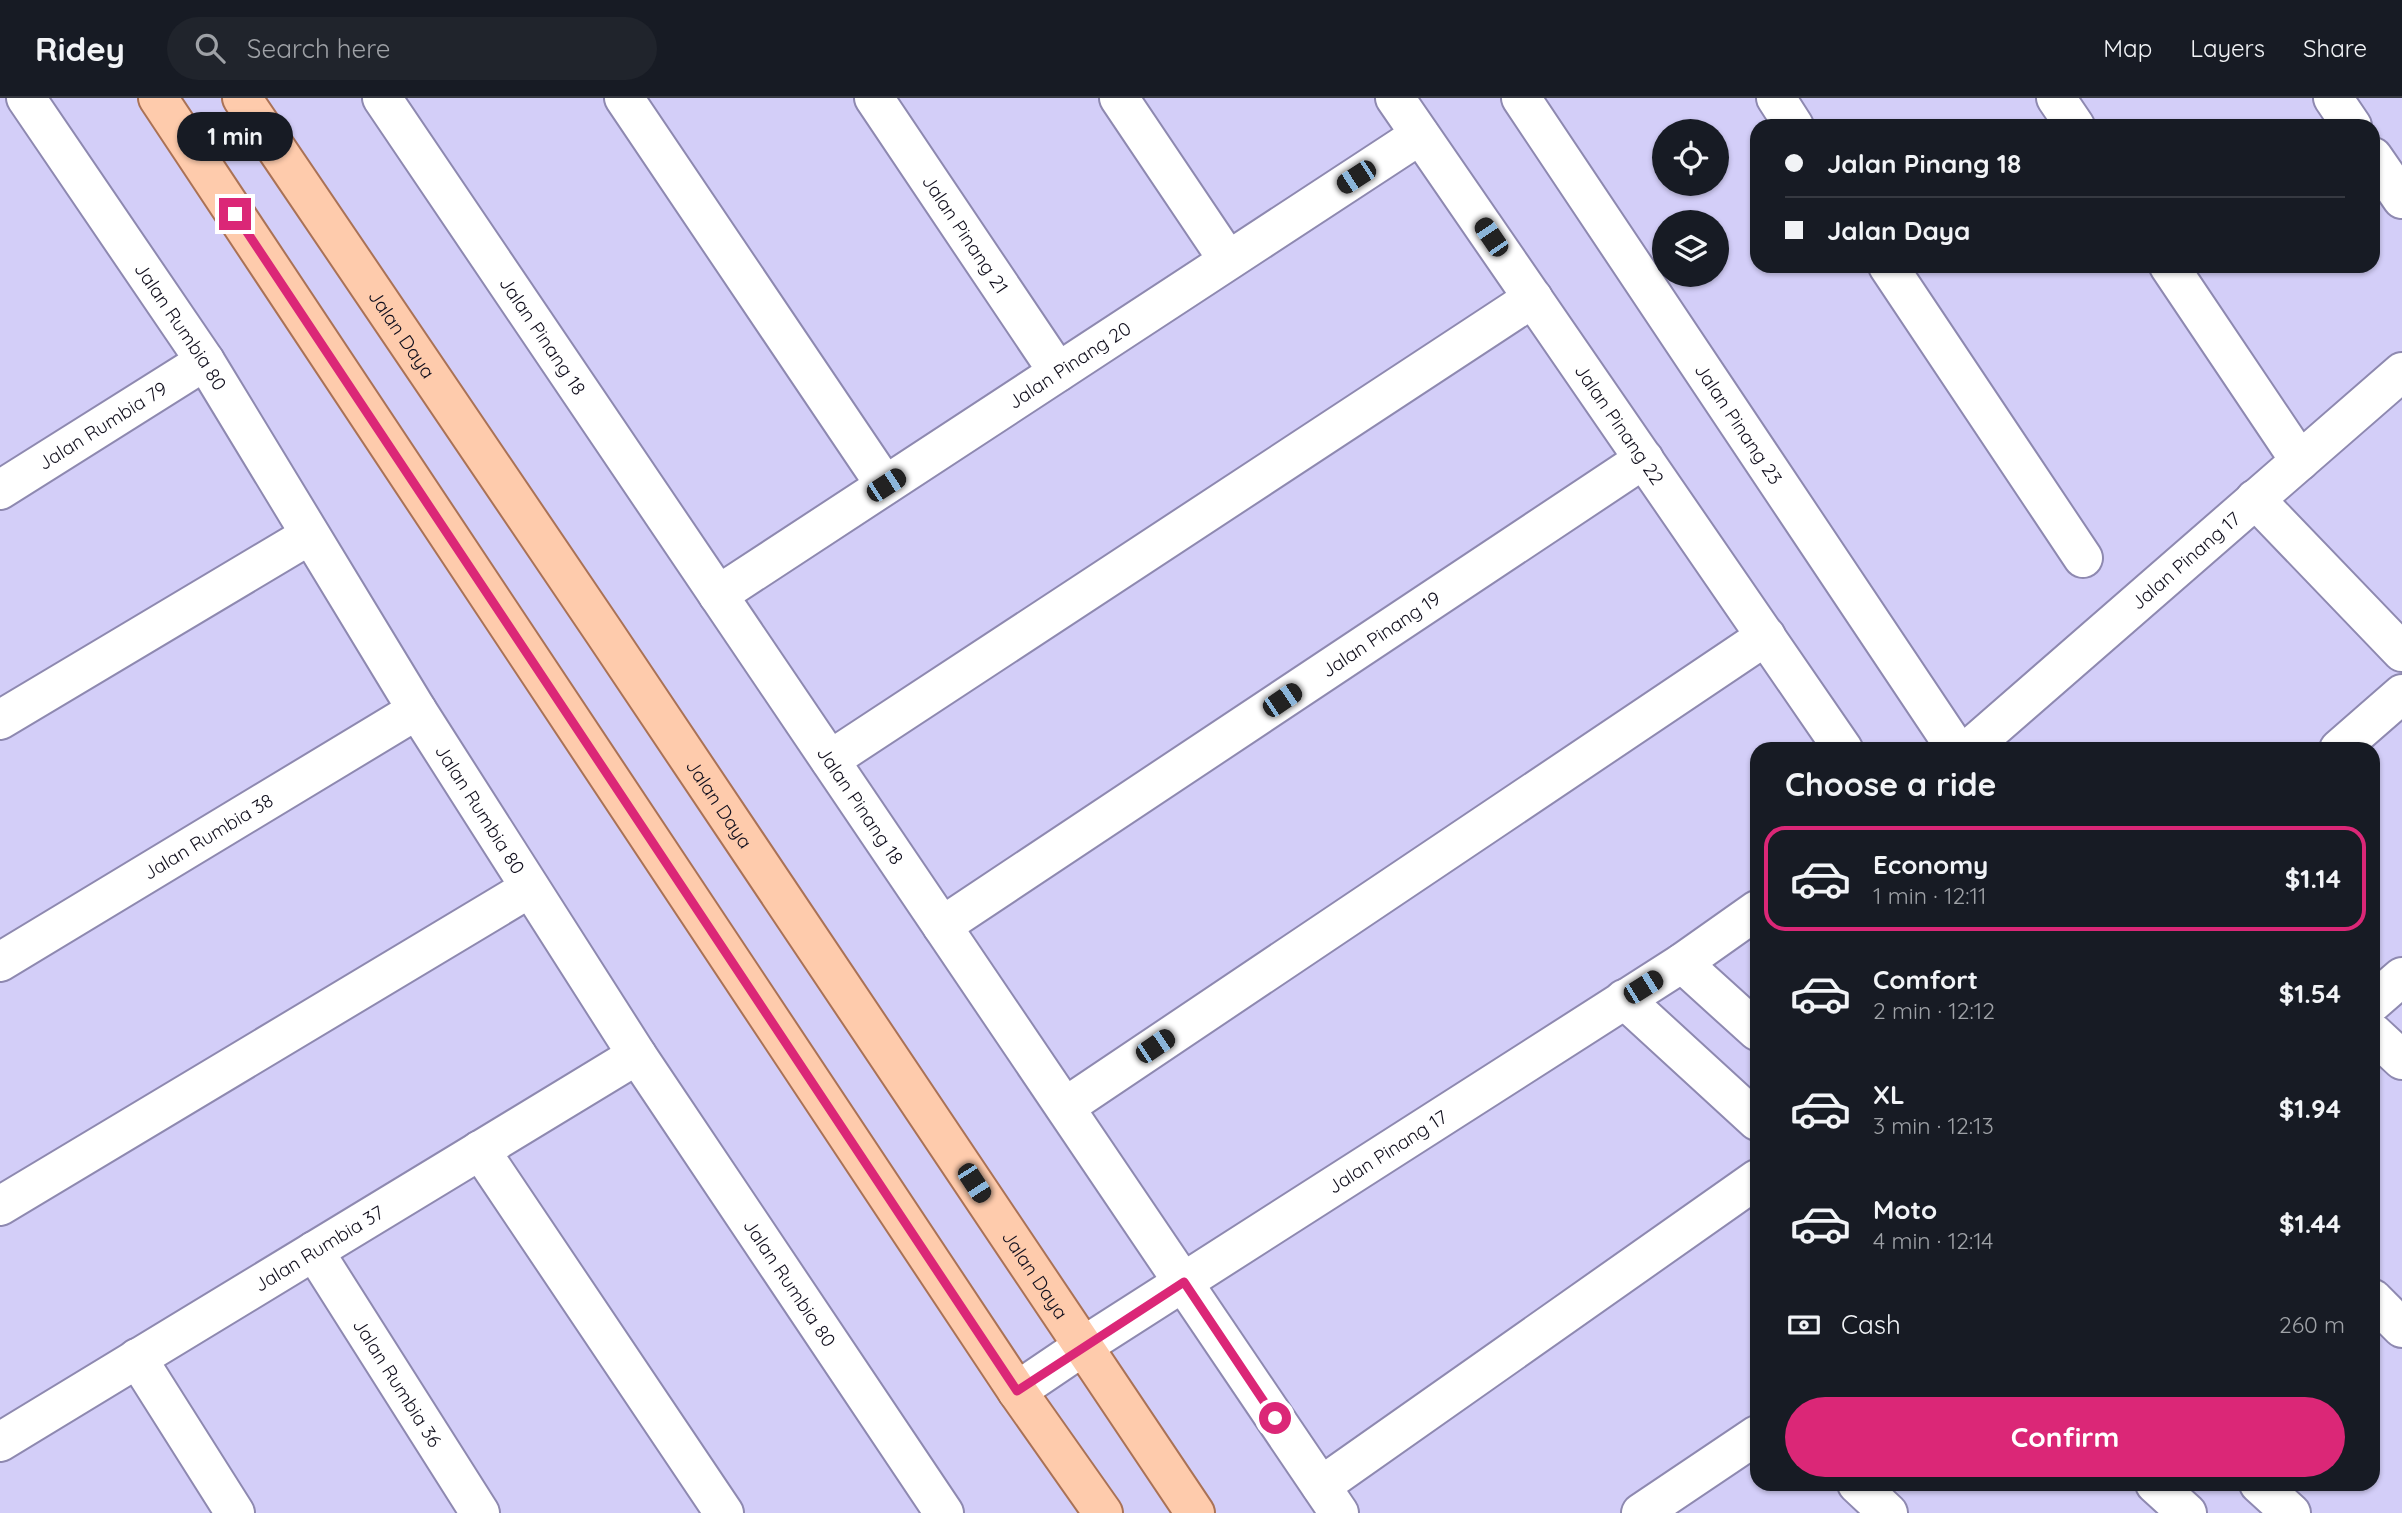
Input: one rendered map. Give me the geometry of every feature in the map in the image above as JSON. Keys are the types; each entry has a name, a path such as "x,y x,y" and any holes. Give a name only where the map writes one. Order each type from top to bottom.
{"main road":[{"path":"158,98 1017,1391 1103,1513"},
{"name":"Jalan Daya","path":"242,98 612,643 1195,1513"}],"street":[{"name":"Jalan Rumbia 80","path":"26,98 205,361 417,710 636,1055 944,1513"},
{"name":"Jalan Pinang 18","path":"382,98 1330,1499"},
{"path":"624,98 886,485"},
{"name":"Jalan Pinang 21","path":"874,98 1058,372"},
{"path":"1119,98 1228,260"},
{"name":"Jalan Pinang 22","path":"1395,98 1838,742"},
{"name":"Jalan Pinang 23","path":"1521,98 1951,742"},
{"path":"1776,98 1790,119"},
{"path":"2056,98 2070,119"},
{"path":"2333,98 2347,119"},
{"name":"Jalan Pinang 20","path":"718,595 1420,135"},
{"path":"2380,167 2402,199"},
{"path":"1893,273 2083,558"},
{"path":"2174,273 2300,461"},
{"path":"830,760 1533,298"},
{"name":"Jalan Rumbia 79","path":"0,490 205,361"},
{"name":"Jalan Pinang 17","path":"1977,742 2402,372"},
{"name":"Jalan Pinang 19","path":"942,926 1644,459"},
{"path":"2255,499 2402,652"},
{"path":"0,720 310,535"},
{"path":"1065,1107 1766,636"},
{"path":"2347,742 2402,694"},
{"name":"Jalan Rumbia 38","path":"0,962 417,710"},
{"path":"0,1206 530,888"},
{"name":"Jalan Pinang 17","path":"1017,1391 1682,963 1750,915"},
{"path":"1682,963 1750,1025"},
{"path":"2380,996 2402,977"},
{"path":"1624,999 1750,1115"},
{"path":"2380,1040 2402,1060"},
{"name":"Jalan Rumbia 37","path":"0,1442 636,1055"},
{"path":"480,1150 724,1513"},
{"path":"1330,1499 1750,1184"},
{"name":"Jalan Rumbia 36","path":"314,1251 480,1513"},
{"path":"2380,1306 2402,1328"},
{"path":"137,1358 235,1513"},
{"path":"1641,1513 1750,1440"},
{"path":"1864,1491 1888,1513"},
{"path":"2163,1491 2187,1513"},
{"path":"2267,1491 2291,1513"}],"route":[{"path":"235,214 1017,1391 1184,1282 1275,1418"}]}
